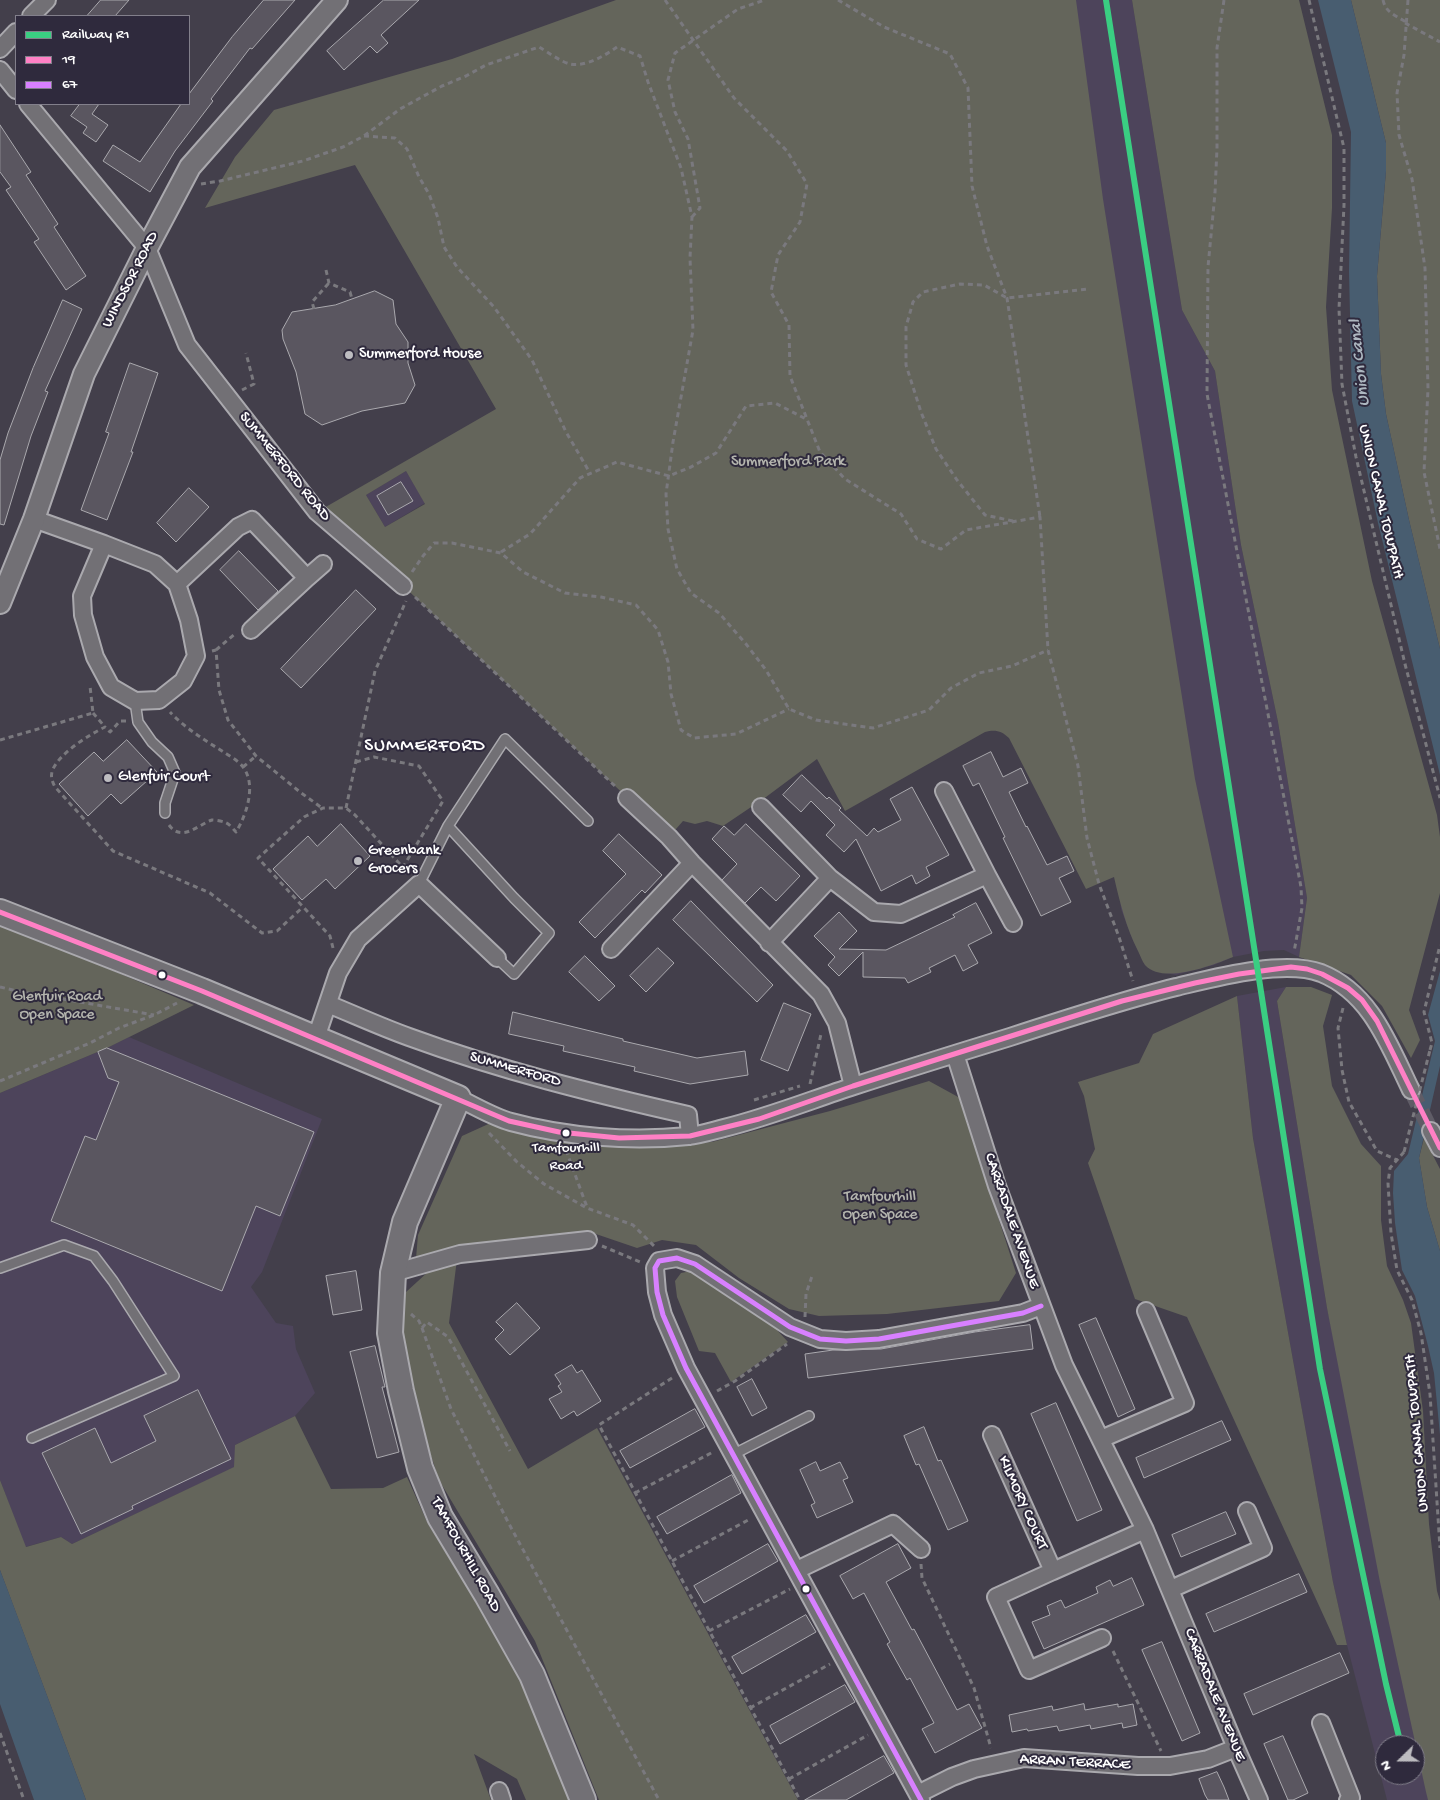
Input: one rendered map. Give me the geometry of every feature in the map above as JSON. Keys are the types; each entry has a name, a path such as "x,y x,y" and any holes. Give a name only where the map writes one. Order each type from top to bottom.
{"main road":[{"path":"0,912 202,990 458,1098"},
{"name":"TAMFOURHILL ROAD","path":"458,1098 404,1222 392,1283 390,1333 401,1391 420,1468 440,1517 488,1596 532,1675 583,1800"}],"street":[{"path":"32,15 47,0"},
{"name":"WINDSOR ROAD","path":"0,603 34,519 84,374 178,188 190,167 337,0"},
{"path":"0,49 15,33"},
{"path":"0,70 15,89"},
{"name":"SUMMERFORD ROAD","path":"29,105 147,248 187,345 317,512 406,589"},
{"path":"34,519 104,544 156,564 177,584 189,620 196,656 183,681 159,700 135,701 111,687 95,657 83,615 82,596 104,544"},
{"path":"177,584 238,527 252,520 307,578"},
{"path":"251,630 323,564"},
{"path":"944,791 1013,924"},
{"path":"627,798 669,837 820,994 837,1023 853,1086"},
{"path":"762,807 830,878 874,912 901,914 987,875"},
{"path":"611,949 692,863"},
{"path":"769,942 830,878"},
{"path":"316,1038 338,973 358,939 419,884 497,958"},
{"path":"458,1098 509,1121 559,1132 619,1138 690,1136 759,1119 853,1086 1138,997 1239,974 1290,968 1307,969 1322,974 1348,988 1362,1000 1377,1021 1411,1090"},
{"name":"SUMMERFORD","path":"328,1004 409,1037 495,1065 688,1116 690,1136"},
{"name":"CARRADALE AVENUE","path":"955,1054 997,1186 1064,1365 1145,1530 1259,1800"},
{"path":"1431,1131 1440,1148"},
{"path":"392,1283 460,1254 588,1240"},
{"path":"920,1797 686,1368 663,1315 657,1292 657,1264 677,1258 695,1264 790,1326 820,1339 846,1341 879,1339 1023,1313 1041,1306"},
{"path":"1101,1439 1185,1403 1146,1311"},
{"name":"KILMORY COURT","path":"992,1435 1053,1571"},
{"path":"1171,1589 1263,1548 1247,1511"},
{"path":"800,1576 893,1524 921,1549"},
{"name":"KILMORY COURT","path":"1102,1638 1029,1670 996,1596 1145,1530"},
{"path":"1320,1723 1351,1798 1348,1800"},
{"name":"ARRAN TERRACE","path":"920,1797 952,1777 974,1768 1024,1758 1138,1766 1170,1766 1208,1759 1236,1748"}],"lane":[{"path":"135,701 138,722 152,742 168,757 175,773 165,803 165,813"},
{"path":"419,884 448,826 505,739 588,821"},
{"path":"448,826 514,898 550,933 514,974 497,958"},
{"path":"0,1268 64,1245 94,1256 113,1281 174,1376 32,1438"},
{"path":"731,1449 809,1416"}],"path":[{"path":"665,0 734,98 787,151 807,184 800,222 778,255 771,292 789,325 790,376 820,452 845,479 902,514 917,539 941,549 966,530 1040,517"},
{"path":"692,217 700,208 688,139 675,112 668,80 675,53 738,9 765,0"},
{"path":"838,0 884,27 950,54 968,88 972,186 987,246 1007,298 1040,517 1048,650 1078,766 1087,838 1099,884 1138,997"},
{"path":"1224,0 1217,48 1217,148 1208,267 1207,394 1301,888 1302,908 1290,968"},
{"name":"UNION CANAL TOWPATH","path":"1309,0 1344,148 1344,205 1339,309 1342,384 1356,457 1400,646 1440,798"},
{"path":"1384,0 1385,8 1390,14 1398,16 1440,42"},
{"path":"1408,0 1404,55 1397,93 1399,135 1412,179 1426,268 1428,389 1424,472 1440,549"},
{"path":"178,188 220,181 303,161 343,147 364,136 400,109 420,97 486,65 520,52 538,47 569,64 602,57 617,47 640,56 681,168 692,217 690,258 693,330 673,442 666,494 668,529 677,569 691,592 719,614 746,644 766,670 789,709 816,720 873,728 929,710 950,688 979,673 1012,666 1048,650"},
{"path":"364,136 395,138 406,149 429,194 438,218 444,247 457,268 494,307 532,360 566,432 590,472"},
{"path":"326,270 329,283"},
{"path":"329,283 350,292 352,299"},
{"path":"314,308 312,302 329,283"},
{"path":"1016,522 985,514 936,449 921,412 906,366 906,327 913,302 923,292 960,284 984,285 1007,298 1088,289"},
{"path":"227,396 254,384 246,352"},
{"path":"501,552 530,534 580,478 590,472 617,462 669,476 691,467 716,453 746,406 775,403 807,419"},
{"path":"346,808 375,671 406,589 423,556 434,543 452,543 501,552 523,572 565,593 602,596 636,605 658,630 668,662 671,694 680,730 694,738 736,734 789,709"},
{"path":"406,589 627,798"},
{"path":"196,656 216,650 219,690 228,720 256,756 322,808"},
{"path":"90,684 93,713 110,732 120,721 138,722"},
{"path":"159,700 181,724 243,767 248,779 248,804 244,819 236,832 226,822 213,820 198,828 180,833 173,830 168,823 165,813"},
{"path":"0,740 93,713"},
{"path":"104,727 87,736 60,759 52,769 51,780 55,787 113,851 210,893 262,934 277,932 303,907"},
{"path":"243,767 256,756"},
{"path":"356,762 374,757 419,766 443,801 403,867"},
{"path":"338,973 330,936 258,858 304,817 322,808 346,808 355,815 419,884"},
{"name":"UNION CANAL TOWPATH","path":"1440,944 1424,1012 1432,1043 1404,1152 1390,1168 1388,1183 1391,1233 1397,1270 1412,1300 1423,1342 1430,1394 1440,1548"},
{"path":"0,987 154,1015"},
{"path":"1348,988 1338,1028 1342,1070 1349,1102 1377,1151 1397,1160"},
{"path":"0,1081 90,1043 119,1028 154,1015 202,990"},
{"path":"751,1102 796,1086 810,1085 821,1037 820,1028"},
{"path":"483,1126 517,1162 544,1184 587,1208 633,1225 654,1247 657,1264 588,1240"},
{"path":"559,1132 587,1208"},
{"path":"704,1399 735,1381 804,1332 806,1294 812,1276"},
{"path":"392,1283 419,1321 451,1409 508,1522 659,1800"},
{"path":"422,1328 427,1322 448,1337 510,1451"},
{"path":"686,1368 600,1425 800,1800"},
{"path":"635,1493 731,1449"},
{"path":"672,1561 764,1512"},
{"path":"921,1549 922,1578 974,1688 996,1763"},
{"path":"709,1631 752,1608 800,1576"},
{"path":"1102,1638 1107,1640 1170,1766"},
{"path":"750,1708 843,1656"},
{"path":"788,1779 882,1728"},
{"path":"0,1733 24,1800"}],"shaded area":[{"path":"1042,0 1132,0 1182,310 1215,371 1241,545 1278,722 1307,898 1299,957 1284,950 1264,951 1233,957 1214,965 1176,975 1155,971 1145,965 1121,909"},
{"path":"406,471 425,503 385,527 366,495"},
{"path":"1286,987 1277,1001 1327,1308 1440,1800 1387,1800 1383,1785 1425,1785 1425,1735 1375,1735 1375,1754 1333,1582 1253,1138 1237,996"},
{"path":"129,1037 322,1119 262,1272 251,1287 276,1323 293,1326 296,1349 315,1393 295,1416 235,1445 235,1467 72,1544 61,1537 25,1547 0,1480 0,1093"}],"green space":[{"name":"Summerford Park","path":"616,0 1076,0 1103,199 1195,779 1233,957 1188,972 1164,973 1153,971 1145,965 1127,924 1114,877 1086,889 1009,738 998,731 985,732 845,811 817,759 723,826 707,821 695,824 683,821 669,837 397,580 317,512 496,409 355,165 205,208 235,157 274,110 452,59","holes":["406,471 425,504 385,527 366,495"]},
{"path":"1132,0 1299,0 1332,135 1332,208 1326,307 1332,390 1372,581 1437,815 1440,837 1440,893 1409,1010 1420,1040 1411,1058 1382,1006 1351,975 1299,957 1307,898 1278,722 1241,545 1215,371 1182,310"},
{"path":"1351,0 1440,0 1440,649 1386,414 1381,374 1377,276 1386,171 1386,143"},
{"name":"Glenfuir Road Open Space","path":"0,923 194,1005 107,1048 0,1093"},
{"path":"1286,987 1311,987 1332,995 1323,1026 1332,1086 1361,1144 1381,1166 1381,1220 1387,1266 1403,1300 1411,1323 1423,1411 1429,1524 1437,1591 1440,1601 1440,1800 1428,1800 1424,1785 1425,1735 1414,1735 1380,1582 1327,1308 1277,1001"},
{"path":"1237,996 1253,1138 1333,1582 1347,1645 1337,1645 1187,1317 1135,1299 1088,1163 1095,1149 1084,1096 1078,1082 1139,1063 1153,1034"},
{"name":"Tamfourhill Open Space","path":"929,1081 960,1098 1016,1273 999,1301 887,1314 819,1316 789,1309 739,1278 696,1245 662,1240 637,1248 593,1233 512,1239 416,1258 418,1235 462,1136 495,1121 534,1137 604,1147 712,1142 830,1111"},
{"path":"1424,1138 1440,1169 1440,1251 1427,1207 1419,1158"},
{"path":"457,1259 449,1323 528,1469 597,1428 798,1800 599,1800 535,1641 439,1480 405,1376 399,1321 406,1292 429,1271"},
{"path":"691,1271 723,1288 767,1319 788,1342 731,1382 715,1353 699,1351 677,1297 675,1281 681,1273"},
{"path":"295,1416 331,1489 383,1488 407,1477 428,1524 525,1682 573,1800 526,1800 517,1779 474,1754 491,1800 86,1800 0,1570 0,1480 26,1547 61,1537 72,1544 234,1467 235,1445"}],"water":[{"name":"Union Canal","path":"1318,0 1351,0 1386,143 1386,171 1377,276 1381,374 1386,414 1440,649 1440,775 1378,523 1352,401 1349,271 1351,132"},
{"path":"1440,971 1440,1066 1419,1158 1427,1207 1440,1251 1440,1435 1434,1373 1415,1296 1402,1270 1393,1193 1394,1171 1408,1154 1435,1041 1428,1015"},
{"path":"0,1570 86,1800 34,1800 0,1704"}],"building":[{"path":"101,0 129,0 116,15 88,15"},
{"path":"264,0 295,0 252,49 250,48 211,99 213,101 175,151 150,192 103,161 113,145 140,162 180,105 190,105 190,93 232,37"},
{"path":"384,0 419,0 381,35 388,43 377,53 370,46 344,70 327,51"},
{"path":"79,105 98,105 92,114 108,125 96,142 83,133 87,127 71,116"},
{"path":"0,125 31,172 26,175 58,224 54,227 86,276 66,290 34,242 39,239 6,190 11,187 0,172"},
{"name":"Summerford House","path":"375,291 393,300 396,324 408,342 408,363 415,385 405,403 362,411 322,425 305,414 296,372 283,339 282,330 292,312 335,305"},
{"path":"63,300 82,309 45,391 48,392 31,436 4,525 0,524 0,460 8,433 33,368"},
{"path":"130,363 158,373 131,452 133,452 107,520 81,510 109,433 106,432"},
{"path":"401,482 413,501 388,515 377,496"},
{"path":"189,488 209,507 176,542 157,523"},
{"path":"239,551 278,591 258,610 220,570"},
{"path":"356,590 376,609 301,688 281,669"},
{"name":"Glenfuir Court","path":"127,740 157,772 121,804 111,794 88,816 59,784 94,752 103,761"},
{"path":"991,752 1003,777 1021,768 1028,783 1009,792 1047,865 1067,856 1074,871 1059,878 1071,902 1041,916 979,783 973,786 963,766"},
{"path":"802,775 827,799 829,797 841,808 839,810 867,836 874,828 878,832 901,820 890,799 912,787 949,855 926,867 930,876 916,884 912,875 881,891 856,839 844,852 826,835 835,825 811,801 801,812 783,795"},
{"path":"341,824 370,856 335,889 326,879 302,900 273,869 308,836 317,846"},
{"path":"746,824 800,876 776,901 761,887 745,903 722,880 737,864 712,839 724,826 734,835"},
{"path":"619,834 662,875 645,893 642,890 595,938 579,922 626,874 603,851"},
{"path":"691,901 773,985 757,1002 673,920"},
{"path":"976,903 992,933 968,945 978,963 963,971 955,955 929,968 931,972 908,983 905,978 863,977 863,952 839,976 828,965 835,957 814,936 839,912 857,931 839,949 886,950 955,917 953,915"},
{"path":"658,948 674,963 646,992 630,976"},
{"path":"585,956 615,986 599,1001 569,972"},
{"path":"784,1003 811,1014 788,1071 761,1060"},
{"path":"513,1012 697,1058 745,1051 748,1075 690,1084 634,1071 635,1067 563,1051 564,1046 509,1034"},
{"path":"107,1048 314,1132 280,1216 256,1206 222,1291 51,1221 85,1136 96,1140 119,1082 108,1078 98,1052"},
{"path":"356,1271 362,1310 333,1315 326,1276"},
{"path":"517,1303 540,1328 510,1355 495,1339 504,1330 496,1322"},
{"path":"1096,1318 1135,1409 1118,1417 1079,1325"},
{"path":"1030,1325 1033,1349 808,1378 805,1354 833,1350 881,1349 975,1332"},
{"path":"375,1346 385,1387 382,1387 399,1452 377,1458 350,1352"},
{"path":"572,1365 577,1373 582,1370 601,1401 577,1416 574,1411 561,1419 549,1399 562,1392 558,1386 561,1384 555,1375"},
{"path":"752,1379 767,1408 752,1416 737,1387"},
{"path":"198,1390 231,1459 132,1506 133,1509 81,1534 42,1453 95,1428 111,1463 156,1441 144,1416"},
{"path":"1056,1403 1102,1510 1077,1521 1031,1414"},
{"path":"695,1409 705,1427 630,1468 620,1451"},
{"path":"1222,1421 1231,1440 1144,1478 1136,1458"},
{"path":"924,1427 938,1461 941,1460 968,1521 948,1530 919,1464 916,1465 904,1436"},
{"path":"816,1462 820,1471 840,1462 848,1478 843,1480 853,1502 817,1518 811,1505 815,1503 800,1470"},
{"path":"732,1475 741,1493 667,1534 657,1517"},
{"path":"1226,1512 1236,1534 1181,1557 1172,1535"},
{"path":"768,1544 778,1561 704,1603 694,1586"},
{"path":"898,1544 911,1568 886,1582 912,1630 914,1629 957,1710 969,1704 982,1728 935,1753 922,1729 934,1723 910,1678 907,1680 887,1644 890,1642 864,1593 853,1599 840,1576"},
{"path":"1299,1574 1307,1592 1214,1632 1206,1614"},
{"path":"1132,1578 1144,1605 1044,1649 1032,1622 1050,1615 1047,1606 1061,1600 1065,1608 1098,1593 1096,1587 1110,1580 1113,1586"},
{"path":"806,1615 816,1632 742,1674 732,1657"},
{"path":"1162,1642 1200,1733 1182,1741 1142,1650"},
{"path":"1340,1653 1349,1673 1253,1715 1244,1694"},
{"path":"845,1685 855,1702 780,1744 770,1726"},
{"path":"1084,1704 1085,1710 1118,1704 1118,1707 1133,1704 1137,1725 1123,1728 1122,1723 1091,1729 1090,1725 1059,1731 1057,1726 1012,1732 1009,1715 1052,1706 1053,1710"},
{"path":"1283,1736 1308,1793 1293,1800 1288,1800 1264,1744"},
{"path":"884,1756 894,1773 846,1800 805,1800"},
{"path":"1217,1772 1229,1800 1208,1800 1205,1795 1199,1779"}],"tunnel":[{"path":"1411,1090 1431,1131"}],"rail line":[{"name":"R1","path":"1106,0 1320,1369 1386,1684 1399,1735"}],"transit line":[{"name":"19","path":"0,912 202,991 509,1121 559,1132 619,1138 690,1136 759,1119 853,1086 1122,1001 1239,974 1291,967 1307,969 1322,974 1348,988 1362,1000 1377,1021 1440,1148"},
{"name":"67","path":"921,1800 686,1368 663,1315 657,1292 655,1268 659,1261 677,1258 695,1264 790,1327 820,1339 846,1341 879,1339 1023,1313 1041,1306"}],"place":[{"name":"Summerford House","path":"349,355"},
{"name":"Glenfuir Court","path":"108,778"},
{"name":"Greenbank Grocers","path":"358,861"},
{"name":"Tamfourhill Road","path":"566,1133"}],"district":[{"name":"SUMMERFORD","path":"425,747"}]}
